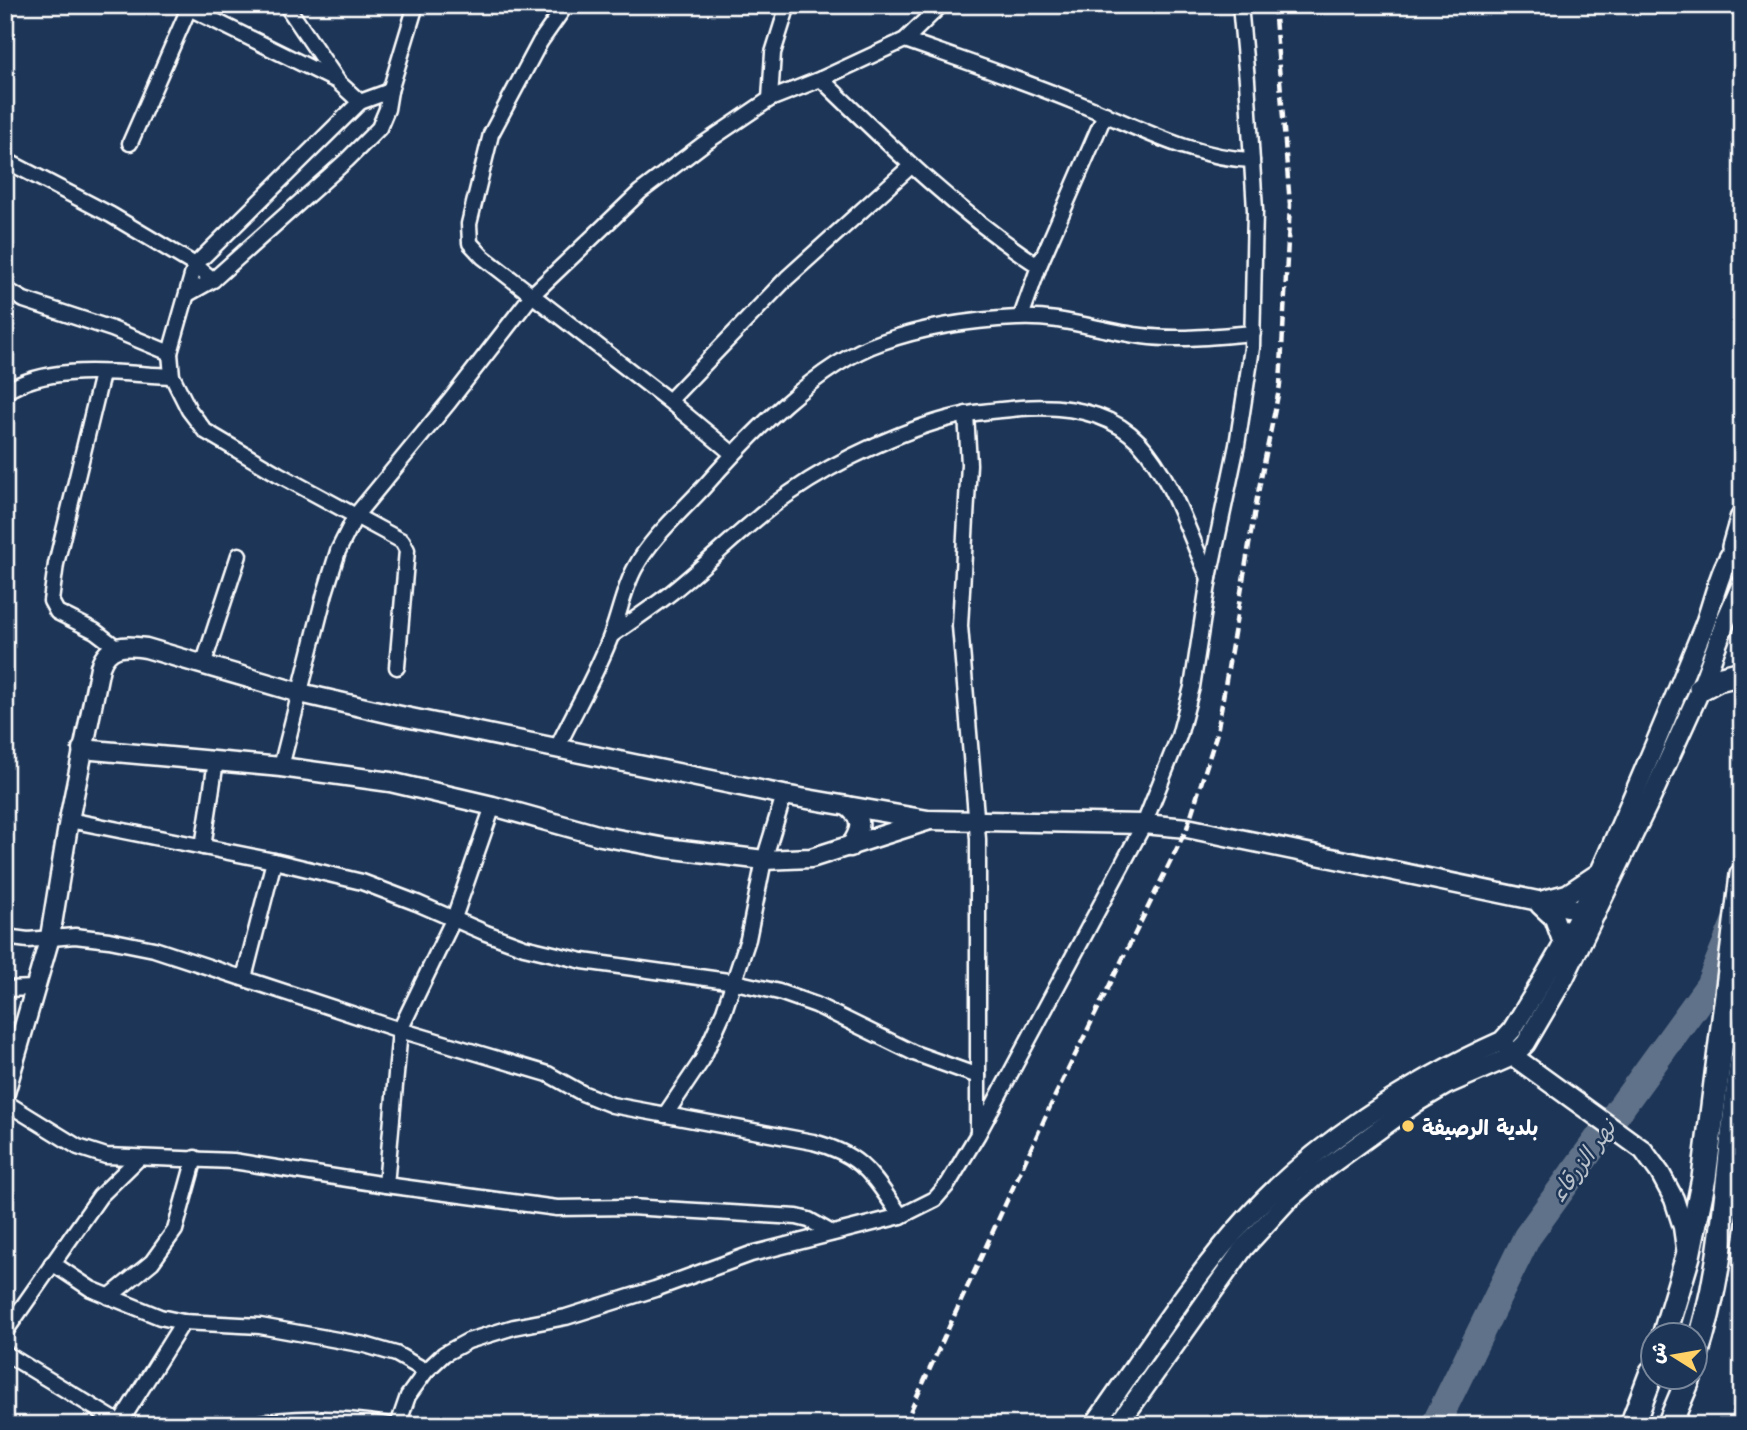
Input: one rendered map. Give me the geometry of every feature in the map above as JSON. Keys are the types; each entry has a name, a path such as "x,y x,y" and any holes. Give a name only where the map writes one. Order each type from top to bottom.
{"main road":[{"path":"1738,543 1742,519"},
{"path":"1701,688 1718,679 1742,673"},
{"path":"1668,1322 1688,1256 1704,1178 1742,875"},
{"path":"1706,1322 1722,1235 1741,1070"},
{"path":"1632,1425 1645,1392"},
{"path":"1669,1425 1683,1392"}],"street":[{"path":"286,5 337,81 360,102"},
{"path":"188,294 213,281 348,160 379,128 387,109 416,5"},
{"path":"566,5 540,42 491,134 468,236 473,247 733,454"},
{"path":"770,99 773,53 788,5"},
{"path":"281,766 325,593 338,551 356,515 533,294 640,192 702,145 770,99 905,40 941,5"},
{"path":"398,1425 408,1396 426,1371 444,1354 468,1341 514,1327 566,1317 655,1289 724,1262 901,1216 934,1199 948,1184 978,1134 1144,824 1179,736 1196,665 1209,578 1244,407 1253,333 1255,242 1252,160 1240,5"},
{"path":"130,143 186,6 337,81"},
{"path":"905,40 1023,81 1188,148 1220,157 1252,160"},
{"path":"821,79 911,166 975,222 1039,266"},
{"path":"390,91 360,102 195,265 170,353 172,376 189,410 205,430 278,474 398,537 407,551 397,667"},
{"path":"1020,317 1039,266 1105,114"},
{"path":"5,160 111,215 195,265 213,281"},
{"path":"669,401 787,278 911,166"},
{"path":"5,289 23,300 112,328 170,353"},
{"path":"557,748 612,635 635,569 653,543 733,454 777,412 820,377 849,358 881,342 943,327 1020,317 1067,321 1143,337 1192,339 1253,333"},
{"path":"5,392 15,386 46,377 76,373 172,376"},
{"path":"102,374 56,564 51,601 57,612 95,631 116,647"},
{"path":"612,635 671,593 772,506 850,457 911,431 966,414 1030,407 1066,408 1092,413 1128,433 1147,453 1158,470 1209,578"},
{"path":"966,414 969,464 960,626 976,820 978,1134"},
{"path":"1094,1425 1196,1281 1258,1206 1284,1181 1345,1132 1419,1081 1508,1049 1564,946 1588,914 1600,872 1738,543"},
{"path":"203,665 239,555"},
{"path":"1118,1425 1264,1224 1319,1172 1417,1102 1508,1049 1535,1030 1588,914 1701,688 1742,584"},
{"path":"5,1093 50,937 82,749 100,667 106,654 123,646 146,649 300,693 784,795 928,820 1144,824 1204,830 1588,914"},
{"path":"82,749 281,766 390,782 493,806 601,836 666,848 764,860 811,858 928,820"},
{"path":"203,847 216,761"},
{"path":"665,1115 702,1060 735,982 748,939 764,860 784,795"},
{"path":"386,1185 400,1030 454,918 493,806"},
{"path":"847,806 856,812 860,823 850,847"},
{"path":"69,820 274,861 362,882 524,947 583,961 735,982 779,992 816,1005 914,1054 978,1076"},
{"path":"244,978 274,861"},
{"path":"1539,902 1567,894 1600,872"},
{"path":"1539,902 1554,918 1564,946"},
{"path":"5,937 28,940 75,936 154,949 400,1030 548,1074 582,1093 612,1105 837,1148 859,1160 901,1216"},
{"path":"5,989 35,988"},
{"path":"1508,1049 1643,1150 1674,1199 1688,1256"},
{"path":"5,1101 78,1147 106,1156 233,1161 557,1208 630,1207 797,1217 809,1220 832,1233"},
{"path":"5,1332 100,1196 139,1158"},
{"path":"109,1297 152,1262 175,1230 195,1158"},
{"path":"52,1263 91,1289 160,1317 183,1322 260,1326 365,1345 396,1354 426,1371"},
{"path":"1196,1281 1213,1293"},
{"path":"5,1353 121,1424 183,1322"},
{"path":"250,1425 292,1419 334,1419 389,1425"}],"waterway":[{"name":"نهر الزرقاء","path":"1435,1425 1527,1237 1709,986 1734,925"}],"railway":[{"path":"904,1425 1055,1096 1187,828 1217,733 1257,498 1280,385 1290,205 1274,5"}],"place":[{"name":"بلدية الرصيفة","path":"1408,1126"}]}
